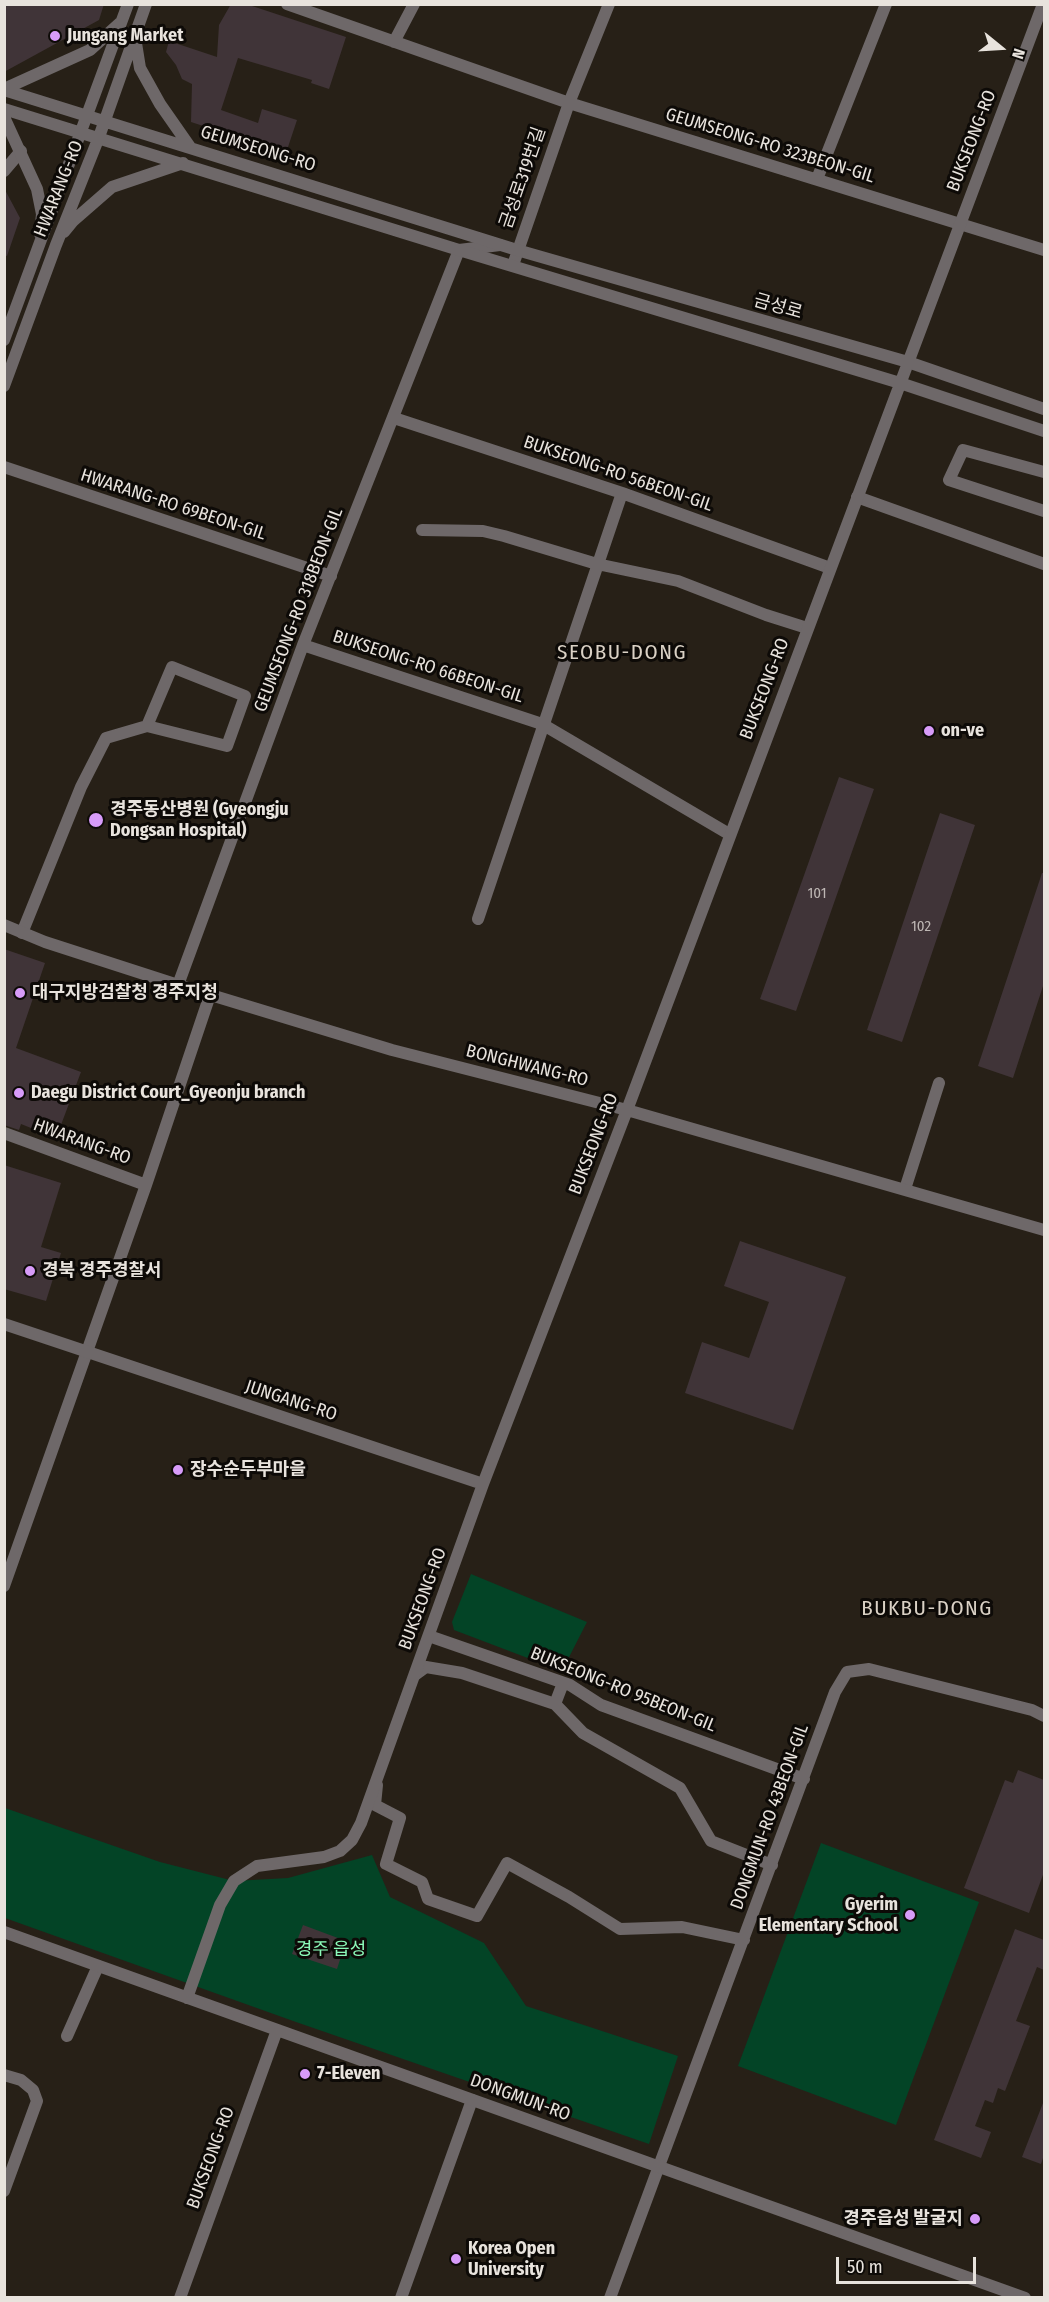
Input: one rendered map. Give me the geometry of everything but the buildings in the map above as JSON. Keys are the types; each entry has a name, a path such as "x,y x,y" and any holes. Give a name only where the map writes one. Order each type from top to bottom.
{"street":[{"name":"HWARANG-RO","path":"4,340 128,4"},
{"name":"HWARANG-RO","path":"4,386 105,120 146,4"},
{"name":"GEUMSEONG-RO 323BEON-GIL","path":"287,4 569,103 961,223"},
{"path":"394,42 414,4"},
{"name":"금성로319번길","path":"513,265 569,103 609,4"},
{"path":"817,179 886,4"},
{"name":"BUKSEONG-RO","path":"187,1998 220,1905 234,1881 257,1866 324,1857 339,1851 352,1840 361,1823 483,1484 627,1110 1043,4"},
{"path":"4,90 90,50 121,23"},
{"path":"135,36 141,68 160,104 190,147"},
{"name":"GEUMSEONG-RO","path":"4,90 500,244"},
{"name":"GEUMSEONG-RO","path":"4,108 459,250"},
{"path":"4,117 37,189 42,214 38,253"},
{"path":"4,171 21,151"},
{"path":"56,245 73,221 112,187 183,163"},
{"path":"961,223 1044,250"},
{"path":"459,250 500,244"},
{"name":"금성로","path":"500,244 908,362 1044,409"},
{"name":"금성로","path":"459,250 900,383"},
{"name":"GEUMSEONG-RO 318BEON-GIL","path":"178,985 303,645 459,250"},
{"path":"900,383 1044,431"},
{"name":"BUKSEONG-RO 56BEON-GIL","path":"394,418 622,493 830,568"},
{"path":"1044,472 963,450 949,480 1044,511"},
{"name":"HWARANG-RO 69BEON-GIL","path":"4,467 331,576"},
{"path":"478,919 542,724 622,493"},
{"path":"857,497 1044,564"},
{"path":"422,530 483,531 597,564 678,581 765,615 807,628"},
{"name":"BUKSEONG-RO 66BEON-GIL","path":"303,645 542,724 729,834"},
{"path":"22,933 81,787 105,738 147,726 227,746 245,696 172,667 147,726"},
{"name":"BONGHWANG-RO","path":"4,925 178,985 392,1050 627,1110 1044,1230"},
{"path":"4,1586 146,1185 210,995"},
{"path":"905,1189 939,1083"},
{"name":"HWARANG-RO","path":"4,1133 146,1185"},
{"name":"JUNGANG-RO","path":"4,1324 483,1484"},
{"name":"BUKSEONG-RO 95BEON-GIL","path":"429,1636 563,1683 601,1705 804,1779"},
{"path":"414,1675 426,1667 462,1673 555,1704 583,1733 680,1788 711,1841 772,1865"},
{"name":"DONGMUN-RO 43BEON-GIL","path":"610,2298 836,1692 848,1672 869,1669 1032,1710 1044,1716"},
{"path":"555,1704 563,1683"},
{"path":"377,1780 375,1806 400,1818 386,1864 422,1882 428,1899 477,1916 507,1863 569,1897 620,1929 682,1927 744,1940"},
{"name":"DONGMUN-RO","path":"4,1932 1024,2298"},
{"path":"67,2036 98,1966"},
{"name":"BUKSEONG-RO","path":"180,2298 277,2030"},
{"path":"4,2074 21,2080 33,2090 37,2100 4,2191"},
{"path":"401,2298 472,2100"}],"green space":[{"path":"471,1574 587,1622 565,1665 554,1668 454,1630 452,1622"},
{"name":"경주 읍성","path":"5,1808 160,1862 234,1881 288,1878 372,1855 390,1897 484,1943 526,2006 678,2056 649,2144 5,1918"},
{"path":"821,1843 979,1902 896,2125 738,2066"}],"place":[{"name":"Jungang Market","path":"55,36"},
{"name":"on-ve","path":"929,731"},
{"name":"경주동산병원 (Gyeongju Dongsan Hospital)","path":"96,820"},
{"name":"대구지방검찰청 경주지청","path":"20,993"},
{"name":"Daegu District Court_Gyeonju branch","path":"19,1093"},
{"name":"경북 경주경찰서","path":"30,1271"},
{"name":"장수순두부마을","path":"178,1470"},
{"name":"Gyerim Elementary School","path":"910,1915"},
{"name":"7-Eleven","path":"305,2074"},
{"name":"경주읍성 발굴지","path":"975,2219"},
{"name":"Korea Open University","path":"456,2259"}],"district":[{"name":"SEOBU-DONG","path":"622,653"},
{"name":"BUKBU-DONG","path":"927,1609"}]}
